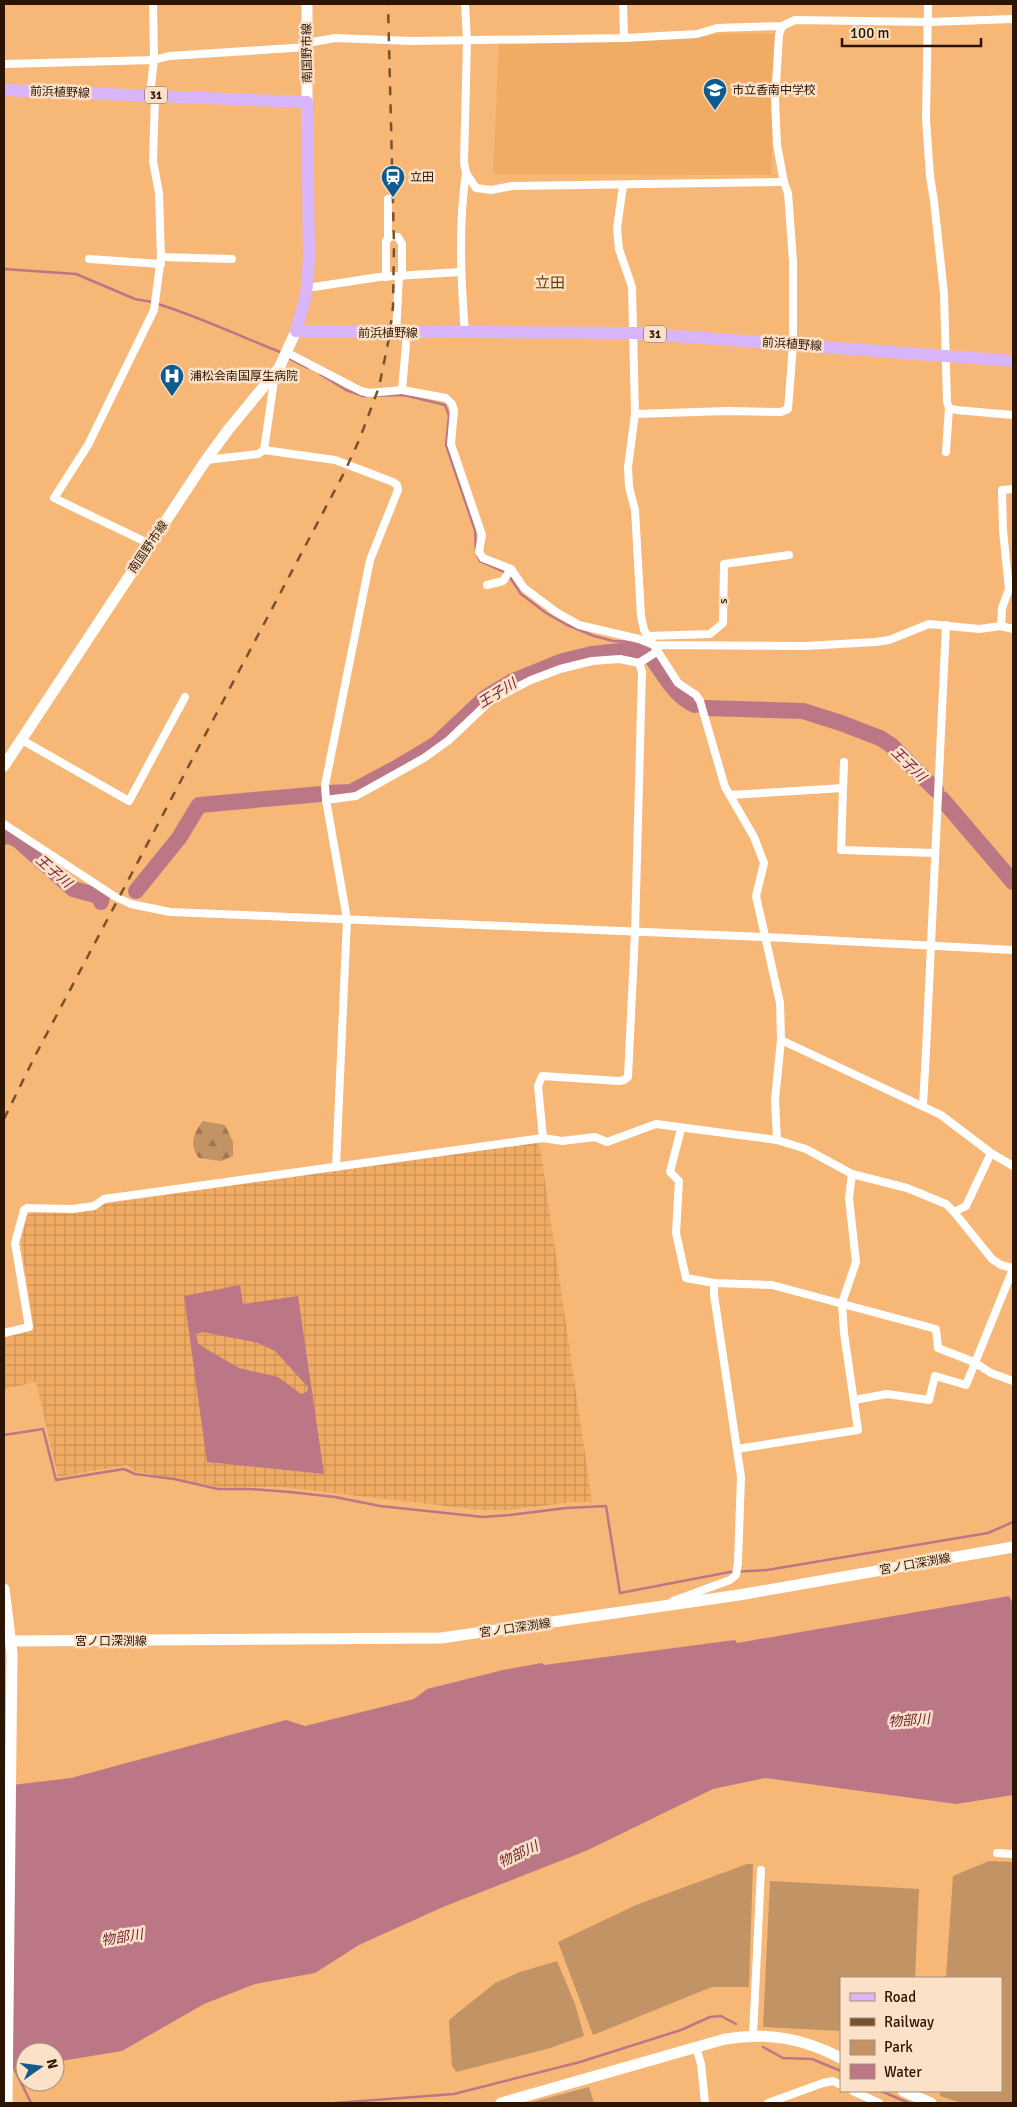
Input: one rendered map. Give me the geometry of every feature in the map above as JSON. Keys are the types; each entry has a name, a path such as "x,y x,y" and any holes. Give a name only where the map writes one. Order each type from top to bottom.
{"main road":[{"name":"南国野市線","path":"306,4 307,102"},
{"name":"前浜植野線","path":"4,90 307,102"},
{"path":"296,331 307,288 309,230 307,102"},
{"name":"南国野市線","path":"4,766 206,460 276,372 296,331"},
{"name":"前浜植野線","path":"296,331 634,333 1013,361"},
{"name":"宮ノ口深渕線","path":"7,1642 441,1638 740,1595 1013,1547"},
{"path":"4,1589 7,1642 12,1653 7,2103"},
{"path":"502,2103 725,2039 753,2036 794,2039 819,2046 840,2057"},
{"path":"905,2092 931,2103"}],"street":[{"path":"150,544 54,498 88,445 154,310 161,261 159,193 153,161 154,4"},
{"path":"465,4 467,40 464,163 466,173 476,188 482,190 512,186 623,186 784,182"},
{"path":"623,4 624,38"},
{"path":"928,4 926,119 930,176 944,294 947,402 949,408 946,452"},
{"path":"4,55 4,64 154,60 170,56 307,45 335,38 412,41 624,38 697,34 717,28 782,26 795,20 929,22 1013,19"},
{"path":"635,414 784,411 788,409 794,344 793,261 788,193 776,145 775,100 779,35 782,26"},
{"path":"465,333 460,272 463,193 466,173"},
{"path":"623,186 617,228 619,249 632,287 635,414 630,446 629,487 634,510 641,616 647,636 678,683 696,695 700,701 722,777 763,858 763,871 756,896 780,1003 781,1040 775,1100 777,1140"},
{"path":"386,277 388,199"},
{"path":"388,238 398,237 401,240 402,390"},
{"path":"89,259 161,261 232,259"},
{"path":"307,288 386,277 460,272"},
{"path":"286,352 360,391 369,393 402,390 446,398 452,404 454,410 451,444 482,534 480,552 483,558 511,569 524,588 556,612 579,625 639,640 656,648 805,646 875,642 889,640 929,624 979,629 1001,626 1013,629"},
{"path":"264,450 276,372"},
{"path":"949,408 1013,415"},
{"path":"206,460 258,454 264,450 335,460 397,485 398,490 370,560 325,785 347,919 336,1167"},
{"path":"1001,626 1002,608 1009,589 1003,532 1002,490 1013,489"},
{"name":"s","path":"647,636 710,634 723,623 724,564 789,555"},
{"path":"487,585 503,581 511,569"},
{"path":"923,1106 946,625"},
{"path":"639,663 656,648"},
{"path":"326,800 356,796 424,758 449,740 490,701 531,680 560,669 592,661 620,659 639,663"},
{"path":"543,1138 538,1086 542,1076 619,1081 628,1077 635,932 642,672 639,663"},
{"path":"22,740 130,801 185,698"},
{"path":"844,762 840,850 934,853"},
{"path":"730,795 843,788"},
{"path":"4,824 104,890 131,904 170,912 766,937 1013,950"},
{"path":"781,1040 942,1115 991,1153 1013,1166"},
{"path":"4,1333 29,1327 14,1243 25,1208 72,1209 94,1206 104,1199 543,1138 562,1141 595,1138 608,1142 656,1124 681,1129 777,1140 811,1151 852,1174 907,1188 946,1204 992,1259 1001,1265 1013,1269 966,1385 935,1376 929,1400 887,1394 854,1400"},
{"path":"681,1129 670,1172 679,1181 676,1233 686,1278 714,1283 772,1285 936,1329 938,1348 974,1362 991,1373 1013,1381"},
{"path":"954,1212 966,1206 991,1153"},
{"path":"737,1449 858,1430 844,1334 842,1303 856,1262 849,1193 852,1174"},
{"path":"660,1606 723,1584 737,1572 741,1477 714,1295 714,1283"},
{"path":"997,1853 1013,1854"},
{"path":"753,2036 761,1870"},
{"path":"696,2047 701,2064 705,2103"},
{"path":"768,2103 822,2083 833,2081 840,2084"},
{"path":"855,2092 879,2103"}],"shaded area":[{"path":"726,34 777,34 771,175 493,174 499,43 698,37"},
{"path":"536,1143 540,1147 592,1502 572,1502 507,1510 481,1510 282,1487 220,1487 134,1471 127,1465 58,1477 36,1382 4,1389 4,1337 34,1330 21,1241 27,1216 30,1212 73,1213 93,1210 104,1204"}],"green space":[{"path":"203,1121 225,1125 233,1142 233,1156 221,1161 199,1158 193,1144 197,1130"},
{"path":"989,1861 1013,1862 1013,2103 962,2103 940,2096 940,2092 1002,2092 1002,1977 946,1977 953,1876"},
{"path":"747,1864 753,1864 749,1987 712,1987 593,2035 558,1942 636,1905"},
{"path":"770,1881 919,1889 915,1977 840,1977 840,2031 763,2027"},
{"path":"557,1961 575,2004 584,2036 547,2049 456,2072 452,2066 449,2020 495,1983 520,1972"},
{"path":"589,2087 594,2103 529,2103"}],"water":[{"path":"240,1285 243,1304 298,1296 324,1474 207,1462 184,1296","holes":["203,1332 258,1343 275,1351 308,1387 307,1392 301,1394 278,1377 239,1368 203,1347 198,1343 196,1334"]},
{"name":"物部川","path":"1009,1596 1013,1604 1013,1795 956,1804 765,1778 713,1789 588,1850 443,1907 359,1945 315,1973 255,1984 204,2004 122,2051 65,2060 65,2042 15,2042 15,2067 4,2069 4,1786 71,1778 286,1720 305,1726 414,1699 427,1689 503,1670 542,1663 544,1665 735,1640 737,1643"}],"waterway":[{"path":"4,269 76,274 135,299 152,302"},
{"path":"158,304 280,352"},
{"path":"288,358 308,368"},
{"path":"320,374 346,390 363,396 404,395 445,405 449,416 446,445 475,530 476,553 480,561 507,573 521,594 546,613 567,625 594,636 613,641 641,644 648,653"},
{"name":"王子川","path":"328,793 351,792 436,744 486,697 511,682 563,661 592,654 630,650 648,653 675,690 695,705"},
{"name":"王子川","path":"705,708 803,711 841,723 880,738 891,745 936,790"},
{"name":"王子川","path":"136,891 179,838 199,805 321,794"},
{"name":"王子川","path":"942,799 1013,882"},
{"name":"王子川","path":"4,837 9,836 18,840 73,889 102,897 101,902"},
{"path":"4,1435 43,1429 56,1480 124,1469 135,1474 174,1479 218,1489 290,1492 335,1497 380,1506 483,1517 566,1508 606,1506 620,1593 730,1572 767,1570 988,1533 1013,1522"},
{"path":"335,2103 454,2094 580,2062 681,2030 710,2017 721,2016 736,2024"},
{"path":"763,2047 783,2058 812,2059 840,2071"},
{"path":"12,2064 31,2103"},
{"path":"883,2092 909,2103"}],"railway":[{"path":"4,1119 35,1056 345,471 360,438 379,387 393,307 394,244 388,4"}],"place":[{"name":"市立香南中学校","path":"715,111"},
{"name":"立田","path":"393,198"},
{"name":"浦松会南国厚生病院","path":"172,397"}],"district":[{"name":"立田","path":"550,283"}]}
